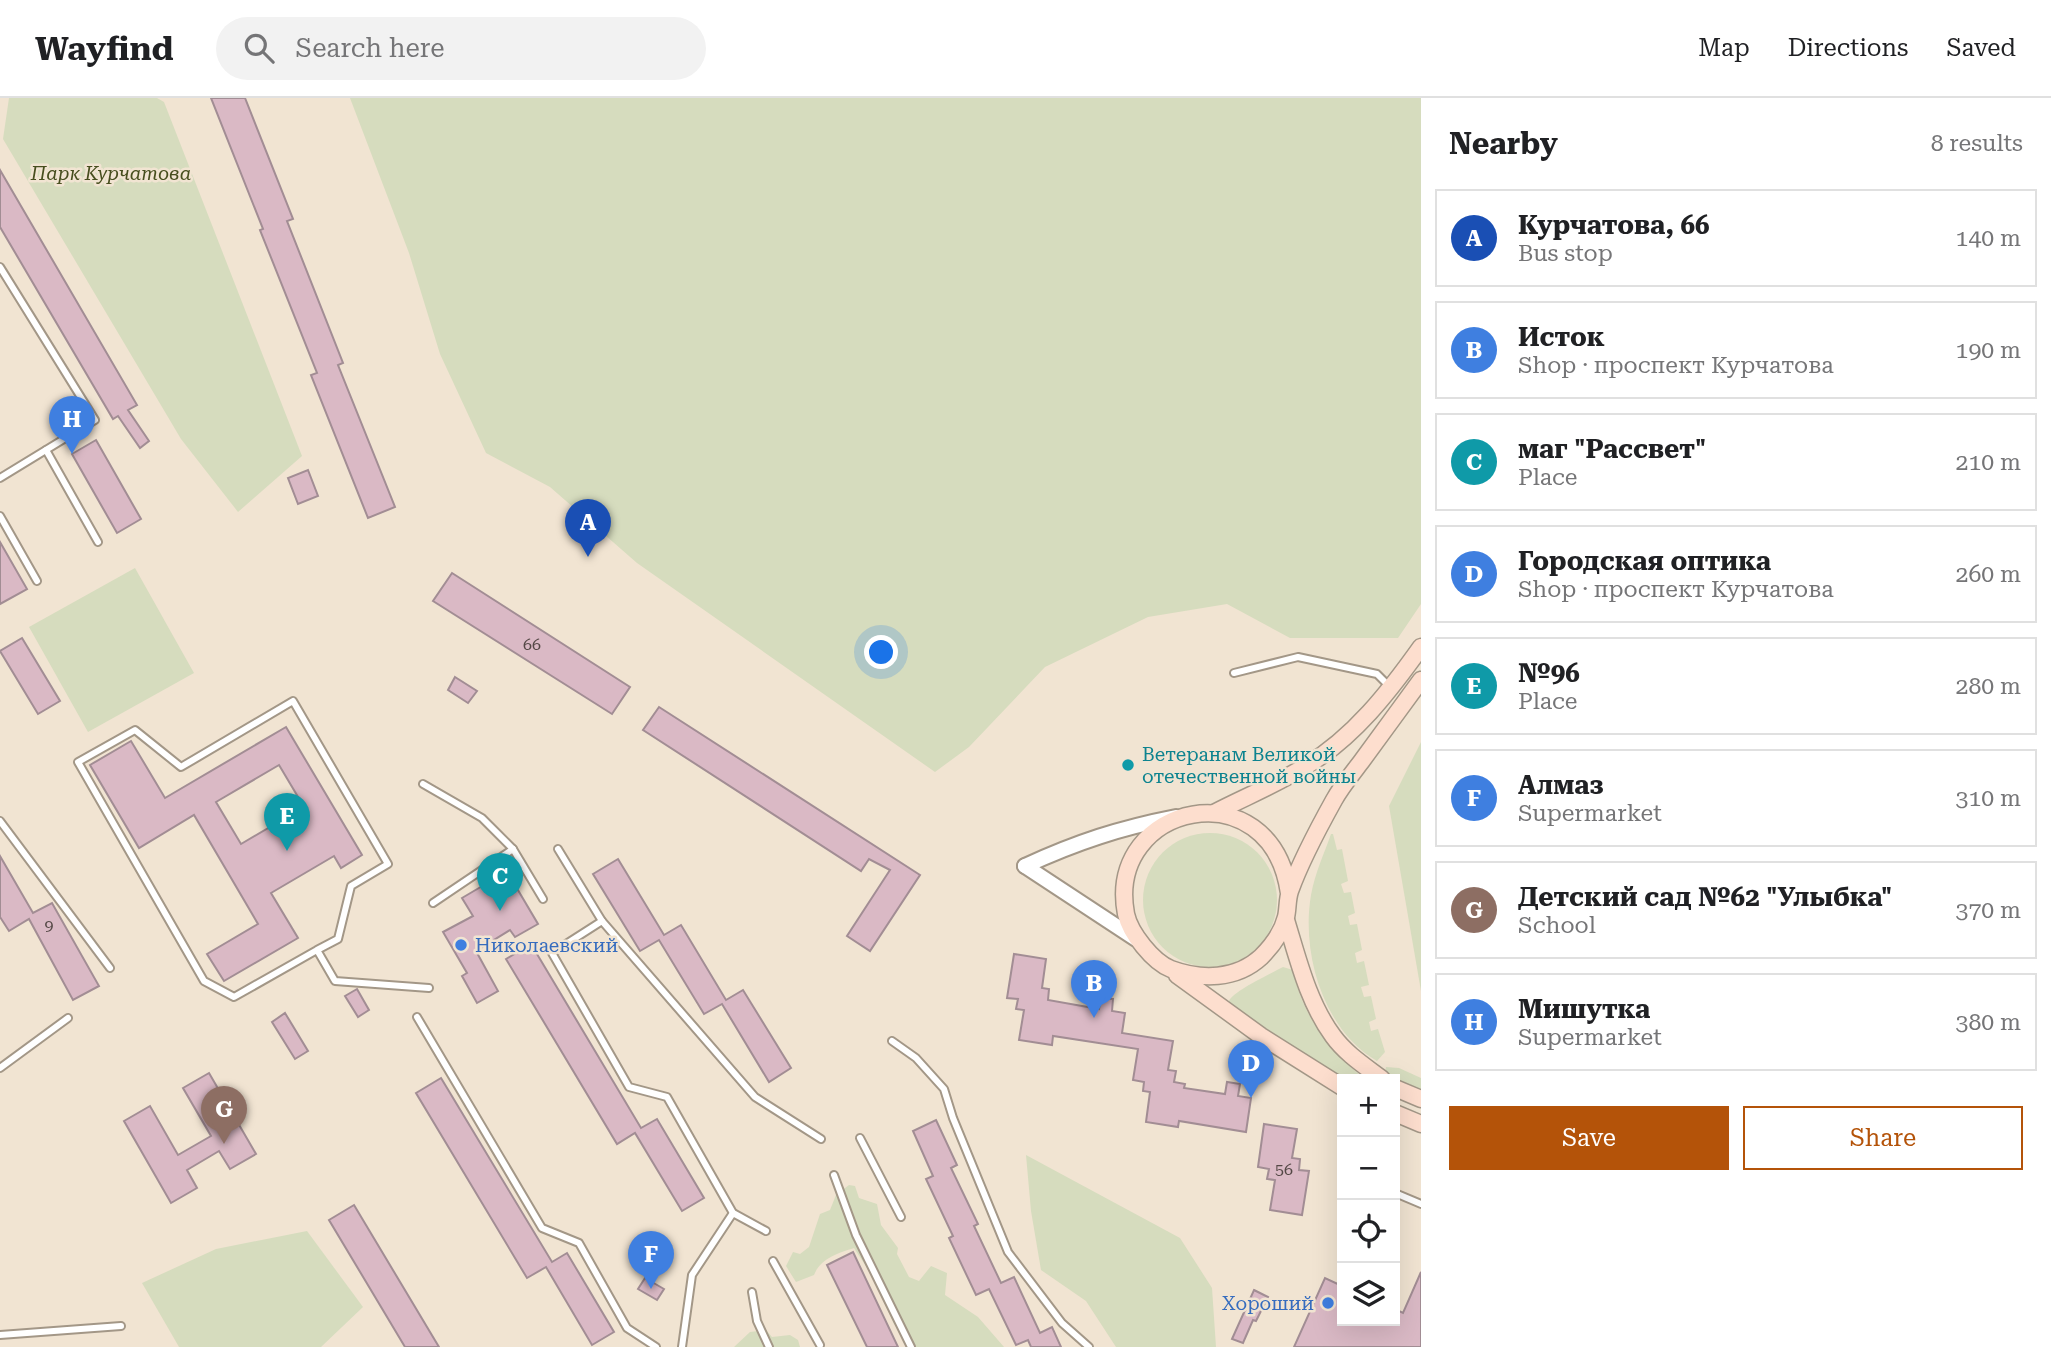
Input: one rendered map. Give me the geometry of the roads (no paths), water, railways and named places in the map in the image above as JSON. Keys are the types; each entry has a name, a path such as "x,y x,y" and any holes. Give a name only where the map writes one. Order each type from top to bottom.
{"main road":[{"path":"1214,813 1306,766 1354,729 1391,688 1421,647"},
{"path":"1289,893 1335,798 1421,680"},
{"path":"1167,968 1189,976 1214,977 1237,972 1258,959 1275,942 1286,920 1289,893 1283,864 1267,839 1252,826 1234,817 1214,813 1184,815 1161,826 1142,843 1129,865 1124,890 1126,916 1136,939 1167,968 1261,1036 1337,1084"},
{"path":"1286,920 1317,1010 1334,1038 1375,1074"},
{"path":"1400,1090 1421,1099"},
{"path":"1400,1115 1421,1124"}],"street":[{"path":"1136,939 1025,866 1070,845 1127,827 1184,815"}],"lane":[{"path":"0,267 95,420 0,478"},
{"path":"46,450 98,542"},
{"path":"0,516 37,581"},
{"path":"1234,673 1298,657 1377,674 1391,688"},
{"path":"293,701 388,864 351,886 338,939 317,950 234,997 204,981 78,762 135,730 181,767 293,701"},
{"path":"423,784 482,818 513,849 543,900"},
{"path":"0,821 110,968"},
{"path":"433,903 513,849"},
{"path":"558,849 602,921 755,1097 821,1139"},
{"path":"602,921 552,953 629,1087 667,1097 733,1213 766,1231"},
{"path":"317,950 335,981 429,988"},
{"path":"417,1017 542,1228 579,1243 627,1328 656,1347"},
{"path":"0,1068 68,1018"},
{"path":"891,1041 916,1058 944,1089 953,1118 1008,1252 1062,1324 1089,1347"},
{"path":"860,1138 901,1217"},
{"path":"834,1175 856,1236 911,1347"},
{"path":"1400,1195 1421,1204"},
{"path":"682,1347 692,1275 733,1213"},
{"path":"773,1261 820,1345"},
{"path":"752,1292 757,1321 769,1347"},
{"path":"0,1335 121,1326"}],"place":[{"name":"Мишутка","path":"72,454"},
{"name":"Курчатова, 66","path":"588,557"},
{"name":"Ветеранам Великой отечественной войны","path":"1128,765"},
{"name":"№96","path":"287,851"},
{"name":"маг \"Рассвет\"","path":"500,911"},
{"name":"Николаевский","path":"461,945"},
{"name":"Исток","path":"1094,1018"},
{"name":"Городская оптика","path":"1251,1098"},
{"name":"Детский сад №62 \"Улыбка\"","path":"224,1144"},
{"name":"Алмаз","path":"651,1289"},
{"name":"Хороший","path":"1328,1303"}],"park label":[{"name":"Парк Курчатова","path":"111,173"}]}
